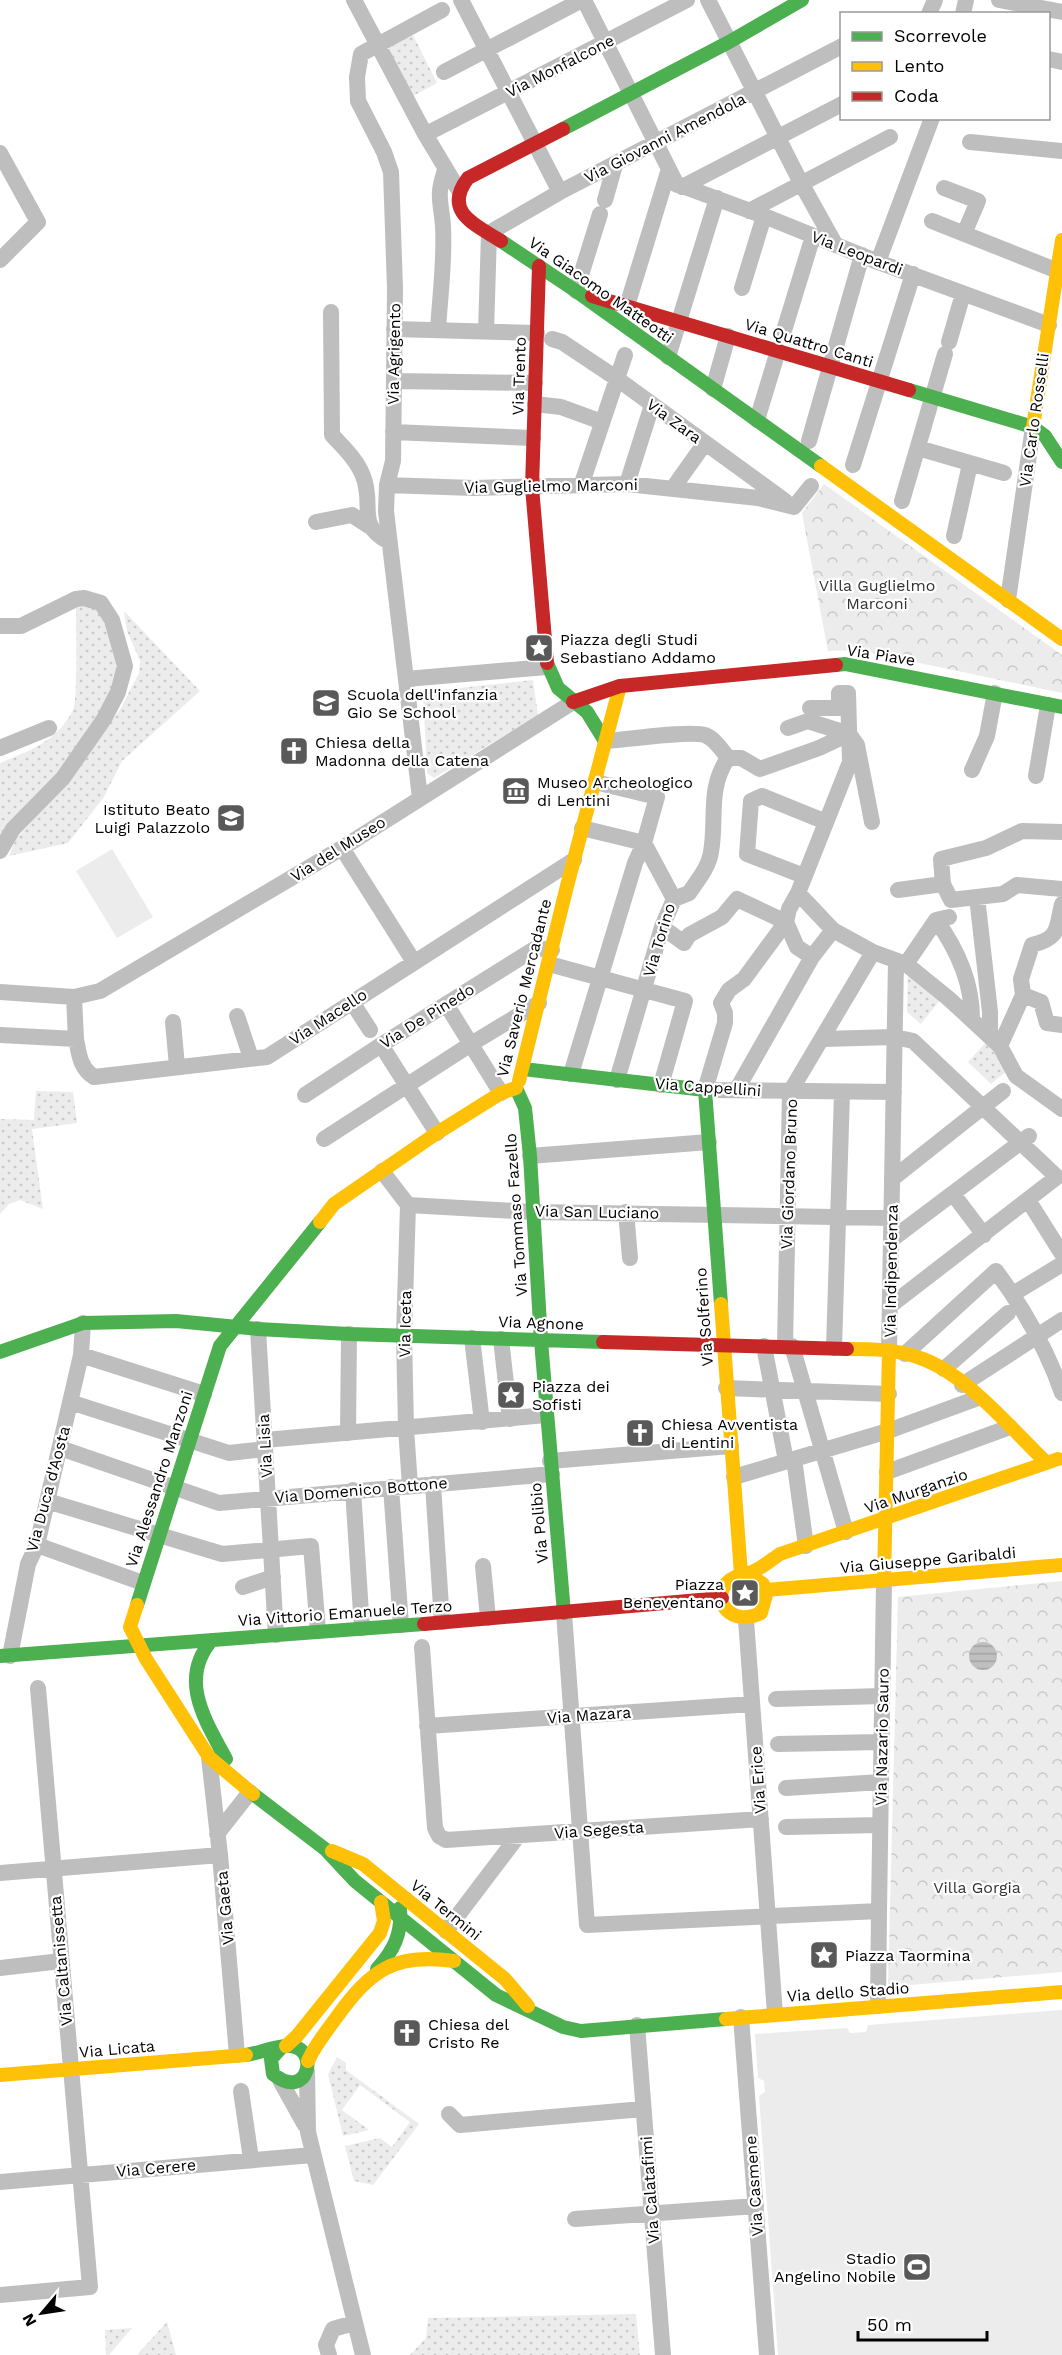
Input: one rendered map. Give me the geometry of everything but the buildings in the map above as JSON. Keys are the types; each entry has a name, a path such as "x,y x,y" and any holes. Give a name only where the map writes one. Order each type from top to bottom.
{"main road":[{"path":"458,189 468,178 729,42 802,0"},
{"name":"Via Giacomo Matteotti","path":"458,189 457,204 463,216 576,291 1062,639"},
{"name":"Via Carlo Rosselli","path":"1033,428 1062,240"},
{"name":"Via Trento","path":"539,266 544,336 535,383 532,487 547,667"},
{"name":"Via Quattro Canti","path":"576,291 1033,428"},
{"path":"1033,428 1045,436 1061,454"},
{"name":"Via Piave","path":"573,702 620,686 845,664 1055,706"},
{"path":"547,667 558,688 587,712 605,741"},
{"name":"Via Saverio Mercadante","path":"234,1327 334,1204 437,1133 509,1090 523,1069 582,828 620,686"},
{"name":"Via Cappellini","path":"523,1069 705,1090"},
{"name":"Via Tommaso Fazello","path":"509,1090 525,1108 547,1422"},
{"name":"Via Solferino","path":"705,1090 726,1388 744,1574"},
{"path":"258,1329 259,1299"},
{"name":"Via Agnone","path":"0,1352 84,1323 202,1322 258,1329 349,1334 789,1346 897,1352 924,1359 944,1370 978,1398 1047,1463"},
{"name":"Via Alessandro Manzoni","path":"138,1645 130,1627 143,1583 220,1346 234,1327"},
{"name":"Via Indipendenza","path":"884,1580 889,1394 897,1352"},
{"name":"Via Polibio","path":"547,1422 564,1613"},
{"name":"Via Murganzio","path":"744,1574 780,1554 1062,1458"},
{"name":"Via Giuseppe Garibaldi","path":"766,1590 1062,1565"},
{"path":"744,1574 761,1581 766,1590 767,1598 761,1613 746,1620 732,1616 727,1611 722,1598 727,1582 744,1574"},
{"name":"Via Vittorio Emanuele Terzo","path":"5,1656 564,1613 722,1598"},
{"name":"Via Termini","path":"212,1640 197,1662 194,1673 198,1695 213,1735 250,1792"},
{"name":"Via Termini","path":"138,1645 209,1757 250,1792 325,1849 355,1881 496,1995 563,2027 581,2031 637,2025"},
{"path":"98,1649 122,1660"},
{"path":"136,1668 162,1683"},
{"name":"Via Termini","path":"325,1849 363,1864 505,1980 535,2014"},
{"path":"237,2055 260,2062 287,2084 299,2081 313,2049 372,1974 392,1953 400,1937 401,1918 398,1892"},
{"path":"380,1933 384,1921 381,1902"},
{"path":"276,2075 273,2055 297,2036 380,1933 401,1918 421,1911"},
{"path":"417,1957 434,1945 446,1931"},
{"path":"372,1974 396,1962 417,1957 434,1957 454,1961"},
{"name":"Via dello Stadio","path":"637,2025 1062,1992"},
{"path":"283,2047 297,2048 306,2055 307,2066"},
{"name":"Via Licata","path":"0,2074 237,2055 283,2047"}],"street":[{"path":"354,0 445,170 458,189"},
{"path":"461,0 560,192"},
{"path":"444,72 583,0 673,180 627,306"},
{"name":"Via Monfalcone","path":"432,131 687,0"},
{"path":"708,0 801,183 835,244"},
{"path":"999,0 1062,12"},
{"path":"376,44 442,10"},
{"name":"Via Agrigento","path":"376,44 361,54 357,77 358,101 392,172 393,461 387,485 386,511 420,798"},
{"name":"Via Giovanni Amendola","path":"489,233 560,192 840,47"},
{"path":"673,180 778,138 840,105"},
{"path":"809,441 830,366 870,259 931,120"},
{"path":"742,288 756,213 801,183 890,136"},
{"path":"970,142 1062,151"},
{"path":"0,153 38,222 0,260"},
{"path":"576,291 615,165"},
{"path":"438,330 443,226 438,199 439,187 445,170"},
{"name":"Via Leopardi","path":"673,180 870,259 1049,325"},
{"path":"944,188 978,201 964,234"},
{"path":"668,357 717,198"},
{"path":"932,221 1058,271"},
{"path":"486,332 489,233"},
{"path":"783,334 813,236"},
{"path":"853,465 912,274"},
{"path":"902,501 963,294"},
{"path":"331,312 332,435 349,453 363,476 369,502 369,526"},
{"path":"394,329 544,336"},
{"name":"Via Zara","path":"544,336 562,342 616,378 794,507"},
{"path":"713,389 728,336"},
{"path":"757,420 778,351"},
{"path":"582,483 625,355"},
{"path":"394,381 535,383"},
{"path":"535,404 561,407 602,422"},
{"path":"627,484 652,405"},
{"name":"Via Carlo Rosselli","path":"1008,600 1033,428"},
{"path":"393,432 533,438"},
{"path":"673,488 705,443"},
{"path":"918,448 1004,473"},
{"path":"954,537 970,464"},
{"name":"Via Guglielmo Marconi","path":"387,485 472,488 582,483 627,484 758,498 794,507"},
{"path":"794,507 811,486"},
{"path":"316,522 352,515 389,542"},
{"path":"0,626 21,626 76,599 84,598 101,603 112,620 124,666 118,692 104,719 63,778 13,829 0,851"},
{"path":"406,679 547,667"},
{"path":"705,1090 724,1023 725,1013 721,1003 729,990 744,979 786,922 789,909 798,893 850,762 848,693 839,693 839,708 810,708"},
{"path":"972,771 987,736 995,693"},
{"name":"Via del Museo","path":"0,992 74,997 100,991 342,848 573,702"},
{"path":"1036,776 1055,706"},
{"path":"788,728 808,720 849,734 857,745 872,822"},
{"path":"0,748 49,728"},
{"path":"605,741 687,734 704,735 716,743 728,758"},
{"path":"728,758 741,758 760,769 819,748 849,734"},
{"path":"674,899 689,893 711,854 714,801 719,772 728,758"},
{"path":"571,1074 657,797 595,782"},
{"path":"804,876 747,854 753,803 751,801 762,796 826,822"},
{"path":"582,828 644,843"},
{"path":"1062,832 1022,831 986,848 941,859 943,884 951,900 1003,894 1017,885 1062,889"},
{"name":"Via Torino","path":"617,1080 662,927 674,899 644,843"},
{"path":"342,848 414,962"},
{"name":"Via Macello","path":"74,997 76,1039 80,1058 86,1072 94,1077 267,1057 574,860"},
{"path":"898,890 943,884"},
{"path":"798,893 833,930 873,952 901,963 972,1018 995,1040 1017,1076 1061,1105"},
{"path":"977,897 995,1040"},
{"path":"662,927 684,943 689,935 722,917 737,899 786,922 797,947 812,957"},
{"path":"995,1040 1023,995 1021,979 1032,945 1048,941 1056,932 1062,904"},
{"path":"901,963 942,918 972,1000 972,1018"},
{"path":"737,1089 812,957 833,930"},
{"name":"Via De Pinedo","path":"305,1095 536,948 551,957"},
{"name":"Via Giordano Bruno","path":"846,1532 805,1391 789,1346 787,1215 790,1092 873,952"},
{"path":"551,957 600,978 685,1001 661,1085"},
{"name":"Via Indipendenza","path":"897,1352 890,1306 895,1037 901,963"},
{"path":"1023,995 1041,1002 1047,1023 1062,1025"},
{"path":"352,1002 370,1030"},
{"path":"324,1139 539,1003"},
{"path":"446,1004 471,1044 509,1090"},
{"path":"237,1016 251,1058"},
{"path":"173,1022 177,1066"},
{"path":"0,1035 76,1039"},
{"path":"823,1039 895,1037 913,1041 982,1108 1024,1139 1060,1178 890,1306"},
{"path":"381,1045 437,1133"},
{"name":"Via Cappellini","path":"705,1090 894,1092"},
{"path":"892,1179 1003,1091"},
{"path":"834,1348 842,1093"},
{"path":"891,1240 1024,1139"},
{"path":"530,1156 709,1142"},
{"path":"382,1171 408,1205"},
{"path":"953,1194 984,1235"},
{"path":"1028,1200 1062,1254"},
{"name":"Via San Luciano","path":"408,1205 533,1212 892,1218"},
{"name":"Via Iceta","path":"408,1205 404,1335 410,1486"},
{"path":"626,1212 630,1258"},
{"path":"1013,1294 1062,1264"},
{"path":"897,1352 996,1271 1038,1335 1051,1360 1062,1394"},
{"path":"944,1370 1008,1312"},
{"path":"962,1385 1062,1320"},
{"name":"Via Duca d'Aosta","path":"5,1656 28,1564 37,1545 81,1355 84,1323"},
{"name":"Via Lisia","path":"258,1329 276,1635"},
{"path":"348,1433 349,1334"},
{"path":"472,1338 482,1422"},
{"path":"501,1339 510,1419"},
{"path":"764,1346 772,1391 790,1460 806,1546"},
{"path":"81,1355 204,1394"},
{"path":"726,1388 889,1394"},
{"path":"734,1477 888,1431 978,1398"},
{"path":"70,1402 229,1453 265,1444 348,1433 510,1419 547,1422"},
{"path":"887,1472 1010,1427"},
{"name":"Via Domenico Bottone","path":"60,1448 219,1503 433,1484 551,1467 731,1446"},
{"path":"433,1484 442,1622"},
{"path":"391,1487 401,1625"},
{"path":"352,1490 362,1628"},
{"path":"47,1501 222,1554 311,1546 318,1631"},
{"path":"37,1545 143,1583"},
{"path":"483,1566 488,1618"},
{"path":"243,1587 273,1577"},
{"name":"Via Nazario Sauro","path":"878,2006 884,1580"},
{"path":"564,1613 587,1925 768,1916 879,1902"},
{"name":"Via Erice","path":"746,1620 776,2014"},
{"path":"422,1647 427,1726"},
{"name":"Via Caltanissetta","path":"0,2295 90,2287 38,1688"},
{"path":"776,1699 882,1696"},
{"name":"Via Mazara","path":"427,1726 752,1704"},
{"name":"Via Segesta","path":"427,1726 435,1828 439,1836 446,1840 761,1819"},
{"path":"778,1744 882,1742"},
{"path":"209,1757 220,1856"},
{"path":"786,1788 881,1782"},
{"path":"217,1834 250,1792"},
{"path":"786,1827 880,1826"},
{"path":"446,1931 518,1836"},
{"name":"Via Gaeta","path":"0,1873 220,1856 237,2055"},
{"path":"0,1968 61,1961"},
{"name":"Via Casmene","path":"741,2017 767,2355"},
{"name":"Via Calatafimi","path":"637,2025 663,2355"},
{"path":"307,2066 308,2132 363,2355"},
{"path":"276,2075 308,2132"},
{"path":"241,2091 251,2159"},
{"path":"449,2114 460,2125 644,2109"},
{"name":"Via Cerere","path":"0,2182 313,2155"},
{"path":"575,2219 756,2206"},
{"path":"329,2355 326,2345 333,2329 354,2323"}],"green space":[{"path":"412,33 437,83 413,96 388,52 390,45"},
{"name":"Villa Guglielmo Marconi","path":"824,484 1062,655 1062,693 858,650 828,651 802,513"},
{"path":"83,606 94,608 100,614 113,638 117,668 112,692 65,768 0,839 0,763 42,744 59,730 73,710 76,678 76,608"},
{"path":"124,611 200,691 122,761 104,797 68,843 9,856 16,839 76,771 121,708 139,673 140,661 127,631"},
{"path":"533,680 538,715 434,778 427,773 423,692"},
{"path":"112,849 153,917 117,938 76,871"},
{"path":"908,974 940,1000 921,1024 907,1012"},
{"path":"987,1041 1007,1071 991,1084 968,1062"},
{"path":"36,1091 73,1092 77,1123 32,1129 43,1209 20,1200 9,1204 0,1214 0,1119 34,1120"},
{"name":"Villa Gorgia","path":"1062,1581 1062,1972 888,1987 898,1597"},
{"name":"Stadio Angelino Nobile","path":"1062,2010 1062,2355 778,2355 759,2096 765,2092 764,2081 758,2078 755,2034 847,2028 850,2033 866,2032 868,2025"},
{"path":"337,2057 346,2063 346,2070 419,2124 373,2185 354,2181 345,2146 380,2138 392,2147 410,2122 360,2085 342,2110 369,2130 343,2136 328,2074"},
{"path":"636,2314 640,2355 410,2355 426,2338 428,2318"},
{"path":"167,2322 176,2355 137,2355"},
{"path":"132,2328 109,2355 106,2355 105,2330"}],"shaded area":[{"path":"983,1642 993,1646 997,1656 993,1666 983,1670 973,1666 969,1656 973,1646"}],"traffic: fast":[{"path":"563,129 729,42 802,0"},
{"path":"501,241 576,291 821,466"},
{"path":"909,390 1033,427 1045,436 1062,462"},
{"path":"547,663 558,688 587,712 605,741"},
{"path":"836,665 845,664 1062,707"},
{"path":"523,1069 705,1090 721,1304"},
{"path":"516,1088 525,1108 530,1156 541,1341 564,1613"},
{"path":"137,1605 220,1346 320,1222"},
{"path":"0,1352 83,1323 176,1321 258,1329 349,1334 603,1342"},
{"path":"0,1656 424,1624"},
{"path":"212,1640 202,1655 197,1670 196,1685 203,1714 226,1759"},
{"path":"253,1794 325,1849 355,1881 496,1995 563,2027 581,2031 726,2019"},
{"path":"377,1969 396,1941 400,1926 400,1908"},
{"path":"246,2055 283,2046 298,2048 305,2054 307,2063 302,2078 295,2082 285,2081 273,2074 271,2059 281,2048"}],"traffic: slow":[{"path":"1033,427 1062,240"},
{"path":"821,466 1062,639"},
{"path":"519,1081 567,886 620,686"},
{"path":"320,1222 334,1204 437,1133 501,1093 516,1088"},
{"path":"721,1304 741,1574"},
{"path":"847,1349 875,1349 902,1353 920,1358 955,1376 988,1404 1047,1463"},
{"path":"884,1580 889,1350"},
{"path":"747,1574 763,1584 766,1595 761,1613 741,1617 732,1614 722,1603 721,1595 724,1587 732,1578 756,1570 780,1554 1058,1459"},
{"path":"766,1590 1062,1565"},
{"path":"137,1605 130,1627 146,1659 209,1757 253,1794"},
{"path":"332,1851 363,1864 505,1979 528,2006"},
{"path":"286,2046 297,2036 380,1933 384,1921 381,1902"},
{"path":"308,2061 349,2001 385,1968 415,1960 454,1961"},
{"path":"726,2019 1062,1992"},
{"path":"0,2075 246,2055"}],"traffic: jam":[{"path":"501,241 465,216 460,209 461,190 468,178 563,129"},
{"path":"539,266 532,487 547,663"},
{"path":"592,296 909,390"},
{"path":"573,702 620,686 836,665"},
{"path":"603,1342 847,1349"},
{"path":"424,1624 722,1598"}],"place":[{"name":"Piazza degli Studi Sebastiano Addamo","path":"539,648"},
{"name":"Scuola dell'infanzia Gio Se School","path":"326,703"},
{"name":"Chiesa della Madonna della Catena","path":"294,751"},
{"name":"Museo Archeologico di Lentini","path":"516,791"},
{"name":"Istituto Beato Luigi Palazzolo","path":"231,818"},
{"name":"Piazza dei Sofisti","path":"511,1395"},
{"name":"Chiesa Avventista di Lentini","path":"640,1433"},
{"name":"Piazza Beneventano","path":"745,1593"},
{"name":"Piazza Taormina","path":"824,1955"},
{"name":"Chiesa del Cristo Re","path":"407,2033"},
{"name":"Stadio Angelino Nobile","path":"917,2267"}]}
